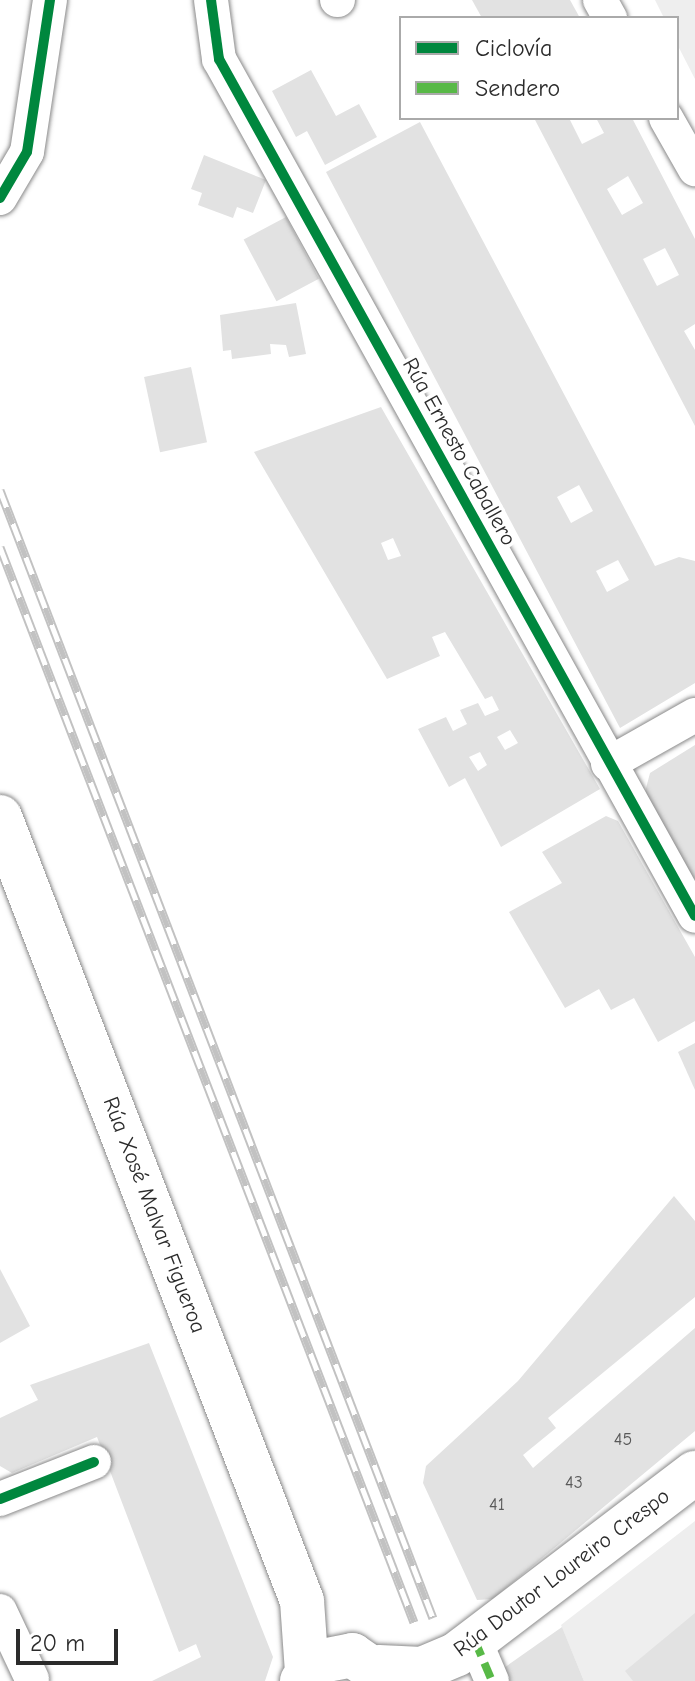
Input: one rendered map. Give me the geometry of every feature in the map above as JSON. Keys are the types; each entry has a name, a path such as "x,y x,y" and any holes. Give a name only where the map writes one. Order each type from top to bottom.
{"main road":[{"name":"Rúa Xosé Malvar Figueroa","path":"0,817 306,1614 304,1677"},
{"name":"Rúa Doutor Loureiro Crespo","path":"374,1668 422,1669 475,1641 695,1473"},
{"name":"Rúa Xosé Malvar Figueroa","path":"306,1614 374,1668"},
{"path":"304,1677 374,1668"}],"street":[{"path":"0,198 27,152 50,0"},
{"name":"Rúa Ernesto Caballero","path":"211,0 219,59 695,916"},
{"path":"667,120 695,169"},
{"path":"608,764 695,715"},
{"path":"0,1499 94,1462"},
{"path":"0,1611 32,1679"},
{"path":"475,1641 492,1681"}],"shaded area":[{"path":"655,0 695,0 695,79 679,48 679,16 663,16"},
{"path":"695,1521 695,1681 584,1681 561,1625"}],"building":[{"path":"472,0 570,0 579,16 481,16"},
{"path":"311,70 336,116 359,104 377,137 325,165 307,131 296,137 272,91"},
{"path":"535,120 570,120 582,144 604,133 597,120 633,120 695,239 695,324 684,331 695,350 695,426","holes":["628,176 643,203 622,215 607,189","665,248 679,275 657,286 643,259"]},
{"path":"420,122 655,566 679,557 695,561 695,683 620,728 326,172","holes":["579,485 593,511 571,523 557,497","618,560 629,580 607,592 596,571"]},
{"path":"204,155 266,180 253,213 237,207 233,218 198,205 202,193 191,189"},
{"path":"286,217 319,279 276,301 244,240"},
{"path":"296,303 306,354 289,357 286,345 270,344 271,354 232,359 231,350 223,351 220,315"},
{"path":"191,367 207,442 160,452 144,377"},
{"path":"381,407 600,789 501,847 465,778 449,787 418,729 446,717 453,731 467,724 460,710 478,703 485,716 499,710 492,696 485,699 445,632 432,637 440,656 387,679 254,452","holes":["393,538 401,556 388,560 381,543","510,730 518,743 505,750 497,737","480,752 487,765 478,771 469,757"]},
{"path":"695,745 695,885 644,796 650,773"},
{"path":"606,816 618,821 695,957 695,1021 658,1042 634,998 611,1010 599,989 565,1008 509,912 562,883 542,852"},
{"path":"695,1043 695,1090 678,1052"},
{"path":"674,1196 695,1221 695,1297 548,1418 556,1428 523,1455 533,1468 695,1328 695,1431 493,1599 477,1600 423,1483 426,1466 518,1381"},
{"path":"0,1269 30,1326 0,1343"},
{"path":"149,1343 273,1657 265,1681 152,1681 201,1657 196,1644 179,1652 97,1437 12,1473 0,1466 0,1418 38,1400 30,1385"},
{"path":"695,1613 695,1681 633,1681 625,1671"},
{"path":"562,1627 584,1681 505,1681 501,1670"}],"railway":[{"path":"0,490 433,1618"},
{"path":"0,547 414,1622"}],"marked path":[{"path":"475,1641 492,1681"}],"cycle path":[{"path":"0,198 27,152 50,0"},
{"path":"211,0 219,59 695,916"},
{"path":"0,1499 94,1462"}]}
